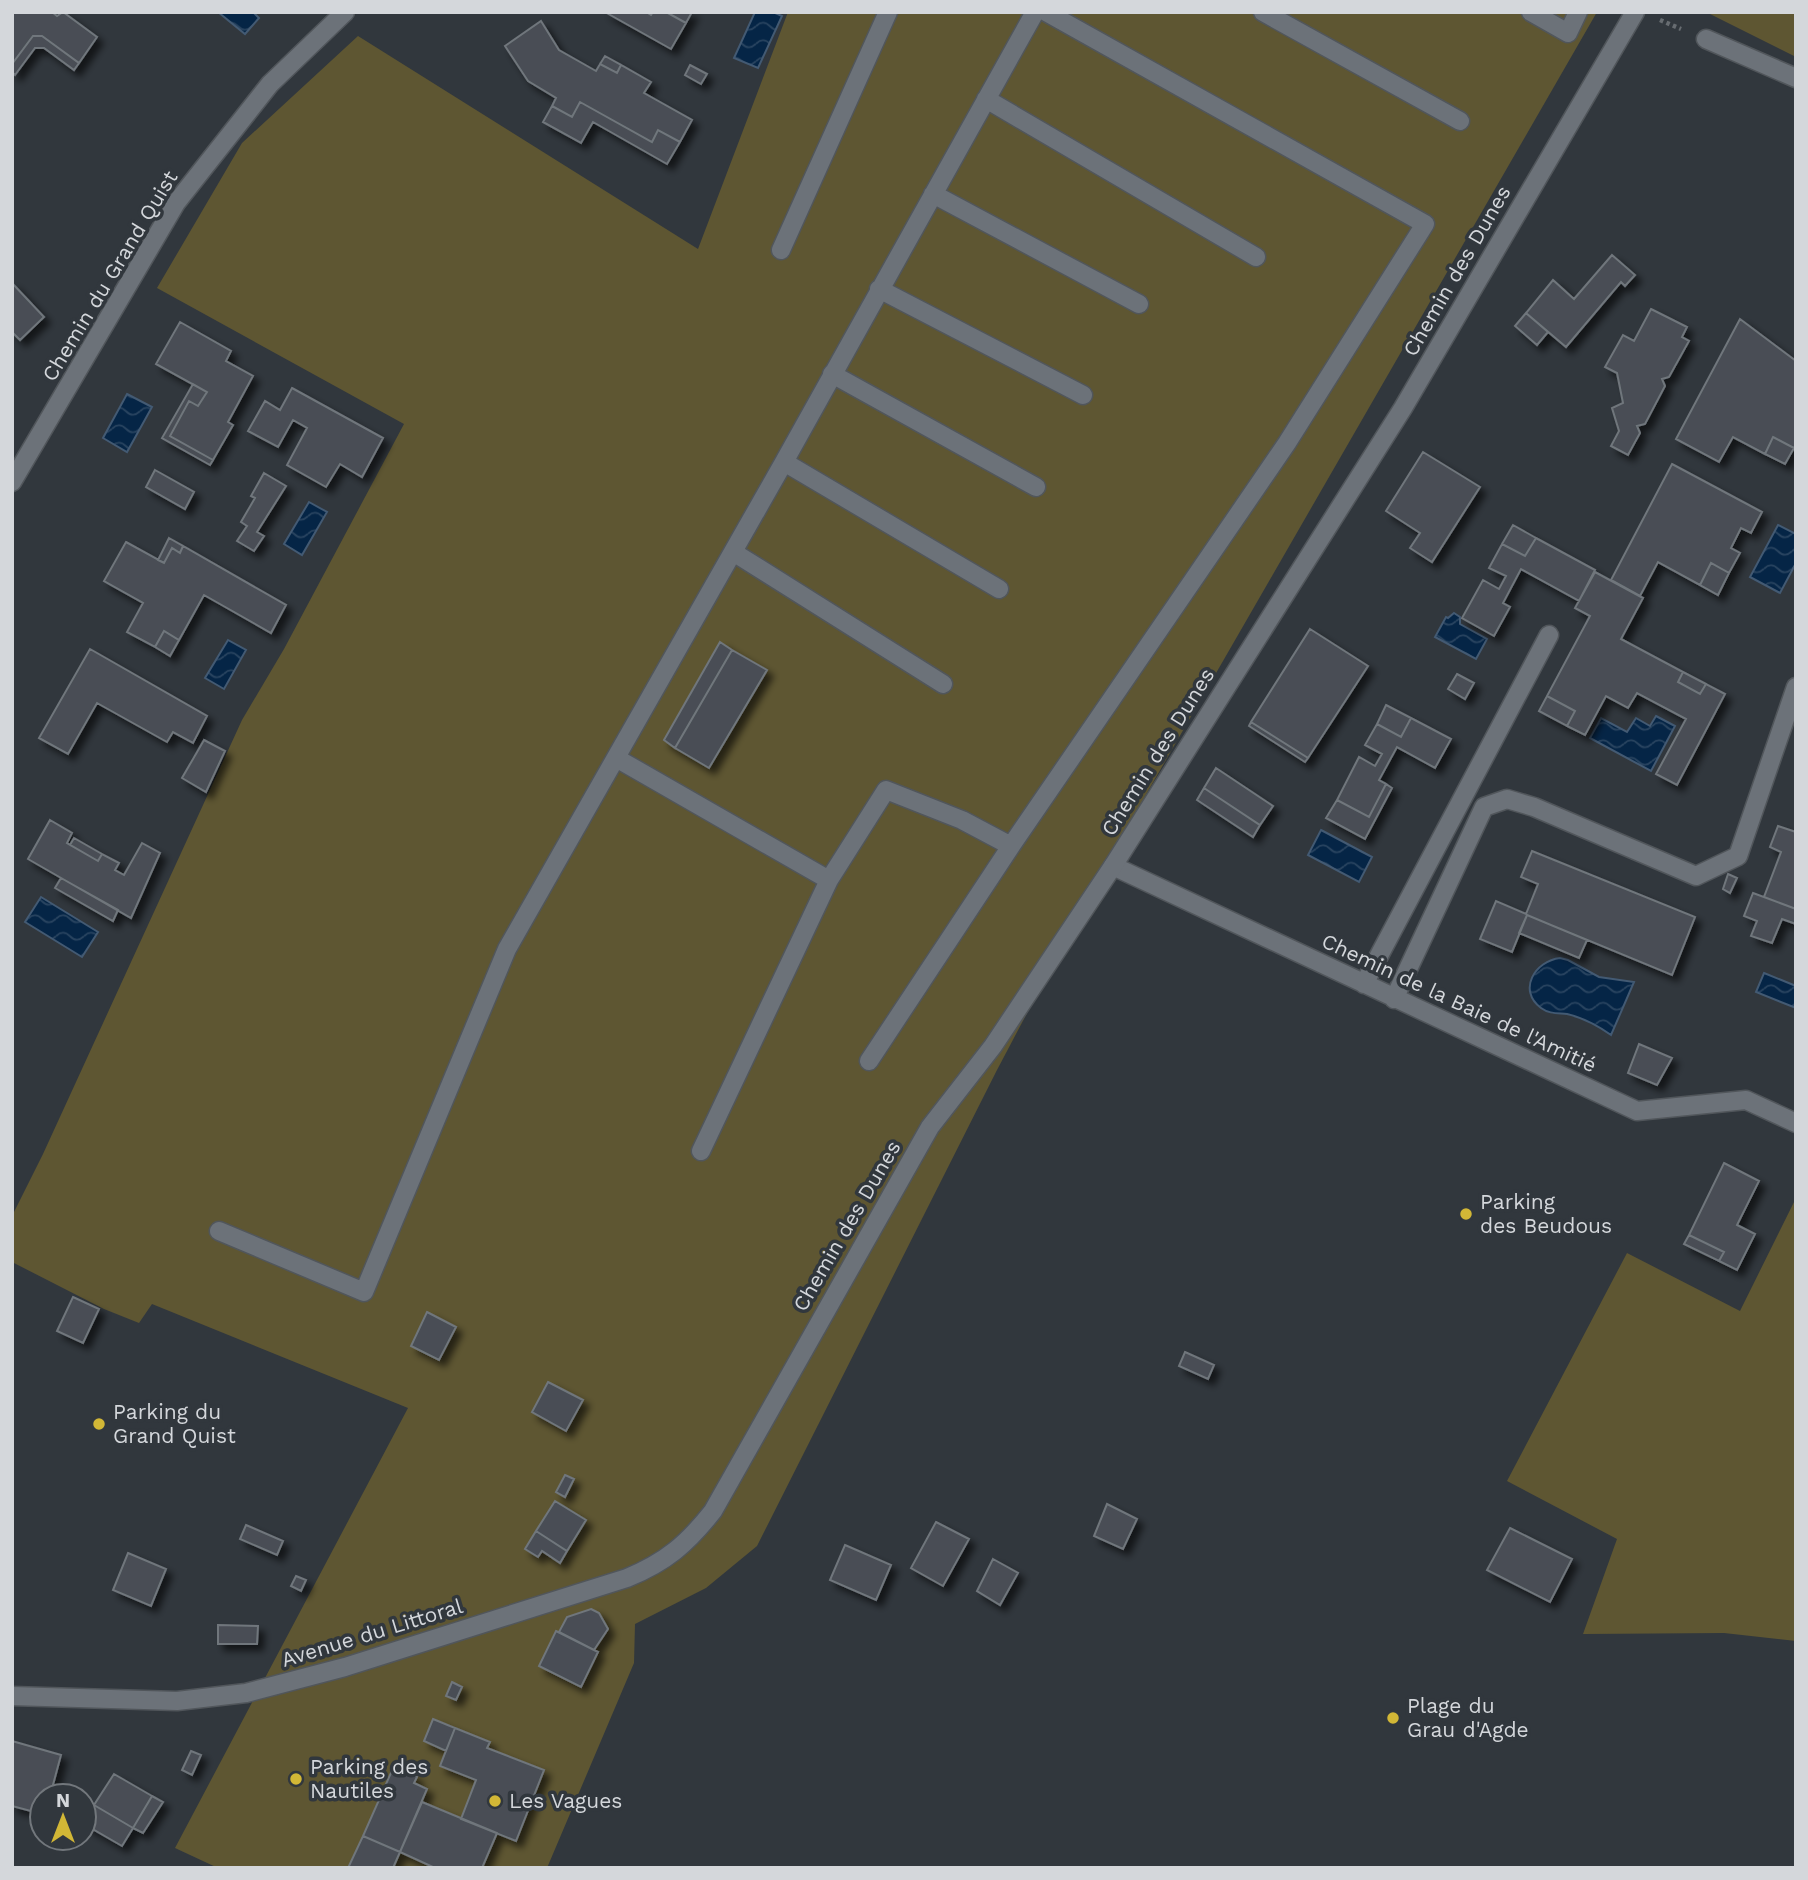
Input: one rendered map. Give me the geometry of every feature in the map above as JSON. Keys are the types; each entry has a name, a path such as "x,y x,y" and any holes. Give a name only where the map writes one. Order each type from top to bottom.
{"street":[{"name":"Chemin du Grand Quist","path":"12,482 176,203 270,84 345,12"},
{"path":"781,250 888,12"},
{"path":"219,1231 364,1292 507,949 784,462 1035,12"},
{"path":"869,1061 1011,846 1287,443 1425,224 1046,12"},
{"path":"1263,12 1460,121"},
{"path":"1531,12 1567,33 1578,12"},
{"name":"Chemin des Dunes","path":"713,1511 930,1127 993,1046 1113,866 1403,408 1635,12"},
{"path":"1706,40 1796,78"},
{"path":"986,99 1256,257"},
{"path":"933,194 1139,304"},
{"path":"879,289 1083,395"},
{"path":"832,374 1036,487"},
{"path":"784,462 999,589"},
{"path":"733,552 943,684"},
{"path":"1364,984 1549,635"},
{"path":"1394,999 1484,807 1507,799 1534,807 1696,876 1738,856 1796,687"},
{"path":"617,758 829,880"},
{"path":"701,1151 829,880 886,790 962,821 1011,846"},
{"name":"Chemin de la Baie de l'Amitié","path":"1113,866 1637,1111 1746,1100 1796,1123"},
{"name":"Avenue du Littoral","path":"12,1696 177,1701 246,1693 345,1667 649,1570 672,1555 693,1536 713,1511"}],"shaded area":[{"path":"788,12 1597,12 1106,864 997,1070 757,1546 706,1588 635,1624 634,1663 547,1868 218,1868 175,1848 408,1408 152,1304 139,1323 104,1309 12,1262 12,1216 242,720 284,649 404,424 157,288 242,143 358,36 698,249"},
{"path":"1706,12 1796,12 1796,57"},
{"path":"1796,1198 1796,1641 1724,1633 1583,1634 1617,1539 1507,1481 1627,1253 1740,1311"}],"water":[{"path":"218,12 253,12 259,18 245,34"},
{"path":"755,12 773,12 782,16 758,68 734,58"},
{"path":"127,394 152,407 127,452 103,438"},
{"path":"309,502 327,512 302,555 284,544"},
{"path":"1778,525 1796,534 1796,563 1780,593 1750,577"},
{"path":"1454,613 1460,617 1460,624 1487,639 1476,659 1435,637 1446,617"},
{"path":"228,640 246,650 224,689 205,678"},
{"path":"1656,716 1675,726 1651,771 1590,738 1601,718 1627,732 1636,718 1650,726"},
{"path":"1321,830 1372,857 1359,882 1308,855"},
{"path":"41,897 98,932 82,957 25,922"},
{"path":"1560,958 1599,977 1634,982 1611,1035 1579,1018 1547,1011 1534,1001 1530,993 1532,977 1543,965"},
{"path":"1764,973 1796,986 1796,1008 1756,992"}],"building":[{"path":"12,12 52,12 57,16 63,12 97,37 79,63 42,36 33,36 12,64"},
{"path":"605,12 646,12 651,15 653,12 666,12 686,23 671,49"},
{"path":"666,12 692,12 686,23"},
{"path":"541,21 559,50 596,71 600,64 617,73 621,65 651,82 644,93 692,120 680,142 658,130 652,142 580,102 572,117 552,106 556,98 528,81 505,46"},
{"path":"33,36 42,36 79,63 74,70 44,48 35,48 15,75 12,72 12,64"},
{"path":"605,56 621,65 617,73 600,64"},
{"path":"690,65 707,74 701,84 685,75"},
{"path":"580,102 652,142 658,130 680,142 667,164 593,122 581,143 543,122 552,106 572,117"},
{"path":"1612,255 1635,275 1625,286 1621,282 1566,347 1526,313 1553,280 1574,299"},
{"path":"12,283 44,317 20,340 12,332"},
{"path":"1651,309 1687,327 1682,337 1689,341 1669,377 1662,379 1665,386 1645,424 1637,426 1640,433 1628,455 1611,446 1619,431 1612,408 1623,403 1617,373 1605,367 1623,335 1634,341"},
{"path":"1526,313 1548,332 1537,345 1515,326"},
{"path":"1740,319 1796,361 1796,445 1794,448 1773,437 1765,454 1733,437 1719,462 1676,439"},
{"path":"180,322 231,351 226,361 253,376 228,422 233,425 213,460 170,436 189,401 198,406 207,392 156,364"},
{"path":"193,384 207,392 198,406 189,401 170,436 213,460 210,465 162,438"},
{"path":"292,388 383,438 362,477 340,464 326,487 287,465 307,428 293,420 278,447 248,431 265,401 280,410"},
{"path":"1773,437 1794,448 1785,464 1765,454"},
{"path":"1423,452 1480,487 1432,562 1410,548 1420,533 1386,511"},
{"path":"1672,464 1762,512 1751,533 1741,528 1731,548 1740,553 1729,573 1711,563 1700,585 1658,562 1640,596 1611,580"},
{"path":"155,470 194,492 185,509 146,487"},
{"path":"264,473 286,486 257,532 264,536 254,551 237,541 247,526 241,522 255,498 251,496"},
{"path":"1513,525 1536,538 1525,556 1502,544"},
{"path":"169,538 183,546 180,553 172,548 164,563 158,560"},
{"path":"1536,538 1595,570 1579,601 1521,569 1503,603 1510,607 1494,636 1462,618 1483,580 1499,589 1506,576 1489,568 1502,544 1525,556"},
{"path":"126,542 164,563 172,548 180,553 183,546 286,605 271,633 204,595 179,640 164,631 155,647 127,632 143,603 104,581"},
{"path":"1711,563 1729,573 1718,595 1700,585"},
{"path":"1595,572 1643,598 1621,639 1683,672 1678,682 1700,694 1706,684 1725,694 1677,785 1656,774 1686,719 1637,693 1628,708 1606,696 1585,735 1567,726 1575,711 1547,696 1590,616 1575,608"},
{"path":"1310,629 1368,666 1308,758 1251,722"},
{"path":"164,631 179,640 170,656 155,647"},
{"path":"720,642 732,650 675,748 664,740"},
{"path":"90,649 207,716 193,743 173,732 167,742 97,703 68,754 39,738"},
{"path":"732,650 767,670 709,768 675,748"},
{"path":"1683,672 1706,684 1700,694 1678,682"},
{"path":"1457,674 1474,683 1465,699 1448,689"},
{"path":"1547,696 1575,711 1567,726 1539,711"},
{"path":"1386,705 1411,718 1401,737 1377,724"},
{"path":"1411,718 1451,739 1435,768 1397,747 1379,780 1386,784 1369,817 1337,800 1359,757 1375,766 1382,754 1365,745 1377,724 1401,737"},
{"path":"1251,722 1308,758 1305,762 1249,726"},
{"path":"204,740 225,751 206,792 182,778"},
{"path":"1216,768 1273,806 1260,825 1204,788"},
{"path":"1386,784 1392,788 1365,839 1326,818 1337,800 1369,817"},
{"path":"1204,788 1260,825 1253,837 1197,800"},
{"path":"50,820 72,833 67,843 98,861 102,854 119,863 115,870 124,875 142,843 160,853 131,918 28,859"},
{"path":"1778,826 1796,832 1796,909 1764,897 1781,852 1770,847"},
{"path":"74,838 102,854 98,861 70,845"},
{"path":"1532,851 1695,917 1672,975 1527,915 1512,952 1480,939 1496,901 1526,914 1538,884 1521,877"},
{"path":"1728,874 1737,878 1730,893 1723,889"},
{"path":"61,878 118,910 113,921 55,888"},
{"path":"1753,893 1796,909 1796,924 1782,919 1772,943 1751,936 1757,921 1744,916"},
{"path":"1527,915 1587,940 1579,958 1519,933"},
{"path":"1639,1044 1672,1058 1657,1085 1628,1073"},
{"path":"1724,1163 1759,1181 1737,1225 1755,1234 1737,1270 1719,1261 1724,1252 1689,1235"},
{"path":"1689,1235 1724,1252 1719,1261 1684,1244"},
{"path":"73,1297 99,1309 83,1343 57,1331"},
{"path":"427,1312 456,1327 439,1360 411,1346"},
{"path":"1185,1352 1214,1365 1208,1379 1179,1366"},
{"path":"548,1382 583,1400 566,1431 532,1412"},
{"path":"565,1475 574,1479 565,1497 556,1492"},
{"path":"555,1501 586,1520 567,1551 536,1531"},
{"path":"1107,1504 1137,1519 1123,1549 1094,1536"},
{"path":"936,1522 969,1539 943,1586 911,1568"},
{"path":"246,1525 283,1541 277,1555 240,1539"},
{"path":"1510,1528 1572,1559 1550,1602 1487,1570"},
{"path":"536,1531 567,1551 560,1563 542,1551 538,1557 525,1549"},
{"path":"845,1545 891,1565 876,1600 830,1580"},
{"path":"128,1553 166,1569 151,1606 113,1590"},
{"path":"993,1559 1018,1573 1000,1605 977,1591"},
{"path":"296,1576 306,1580 301,1591 291,1586"},
{"path":"591,1609 599,1613 608,1629 594,1650 559,1632 567,1617"},
{"path":"218,1625 258,1626 257,1644 218,1644"},
{"path":"556,1631 598,1652 581,1687 539,1666"},
{"path":"452,1682 462,1687 456,1700 446,1696"},
{"path":"433,1719 455,1728 446,1751 424,1741"},
{"path":"455,1728 490,1742 487,1748 544,1770 516,1841 461,1819 476,1780 440,1766"},
{"path":"12,1741 61,1755 54,1782 28,1782 28,1810 12,1806"},
{"path":"191,1751 201,1755 192,1775 182,1770"},
{"path":"394,1766 417,1777 414,1783 427,1789 400,1852 363,1836"},
{"path":"114,1774 152,1796 133,1828 98,1807 98,1799"},
{"path":"152,1796 163,1802 143,1833 133,1828"},
{"path":"422,1802 497,1833 482,1868 435,1868 400,1852"},
{"path":"98,1807 133,1828 122,1846 98,1832"},
{"path":"363,1836 400,1852 393,1868 348,1868"}],"place":[{"name":"Parking des Beudous","path":"1466,1214"},
{"name":"Parking du Grand Quist","path":"99,1424"},
{"name":"Plage du Grau d'Agde","path":"1393,1718"},
{"name":"Parking des Nautiles","path":"296,1779"},
{"name":"Les Vagues","path":"495,1801"}]}
